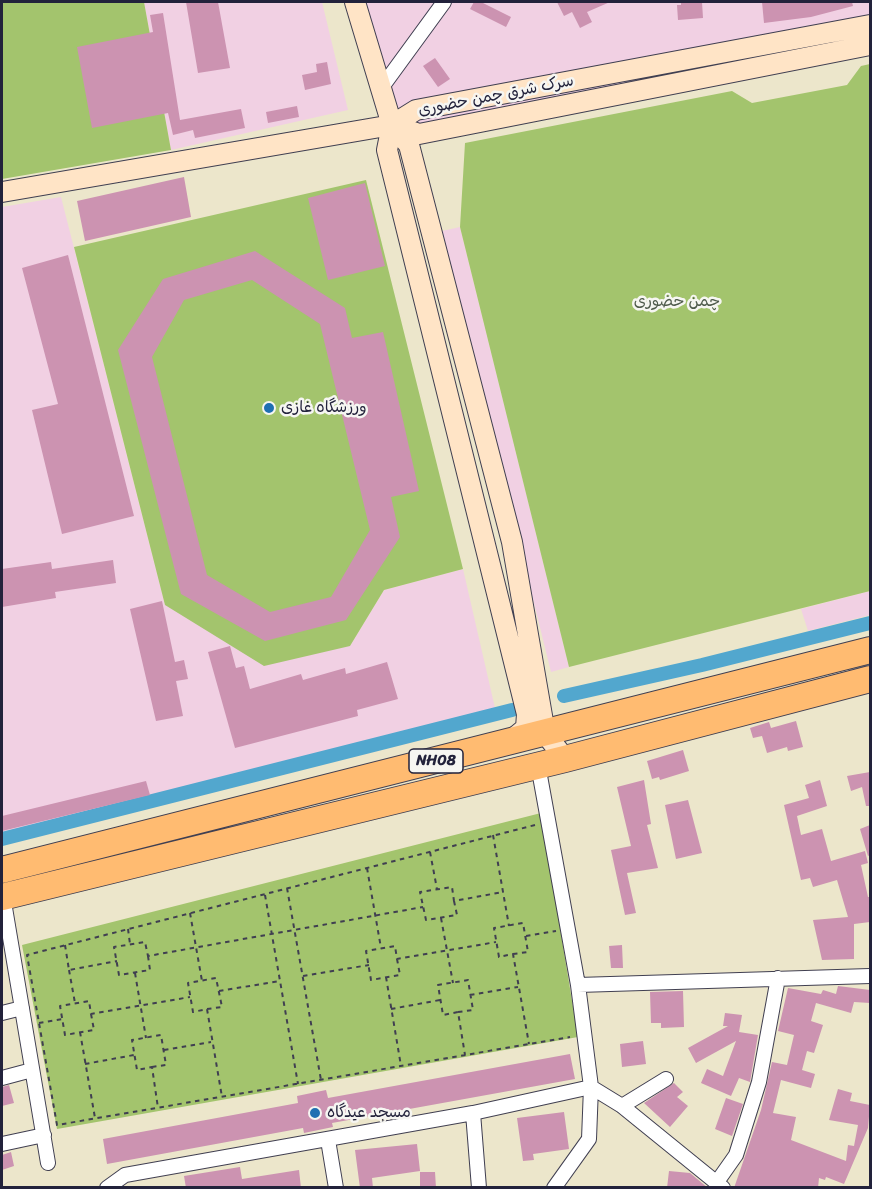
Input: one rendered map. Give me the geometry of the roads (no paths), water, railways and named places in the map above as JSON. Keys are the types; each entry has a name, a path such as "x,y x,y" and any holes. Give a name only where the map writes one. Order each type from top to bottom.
{"highway":[{"name":"NH08","path":"2,870 507,744 870,650"},
{"name":"NH08","path":"2,897 565,759 870,680"},
{"path":"408,768 428,793"}],"main road":[{"path":"355,2 392,125 409,145 512,542 545,733 565,759"},
{"name":"سرک شرق چمن حضوری","path":"392,125 416,110 870,25"},
{"name":"سرک شرق چمن حضوری","path":"392,125 419,134 870,45"},
{"path":"2,192 392,125"},
{"path":"392,125 387,150 527,714 526,728 507,744"}],"street":[{"path":"381,87 444,2"},
{"path":"538,765 578,985 591,1087 589,1139 554,1188"},
{"path":"2,897 48,1163"},
{"path":"578,985 870,976"},
{"path":"107,1188 125,1174 473,1113 591,1087 622,1106 720,1185 736,1155 759,1082 778,978"},
{"path":"2,1013 22,1008"},
{"path":"2,1077 32,1071"},
{"path":"622,1106 666,1079"},
{"path":"473,1113 479,1188"},
{"path":"2,1144 44,1136"},
{"path":"328,1140 336,1188"}],"waterway":[{"path":"564,696 702,665 870,623"},
{"path":"2,839 512,710"}],"place":[{"name":"ورزشگاه غازی","path":"269,408"},
{"name":"مسجد عیدگاه","path":"315,1113"}],"park label":[{"name":"چمن حضوری","path":"677,302"}]}
